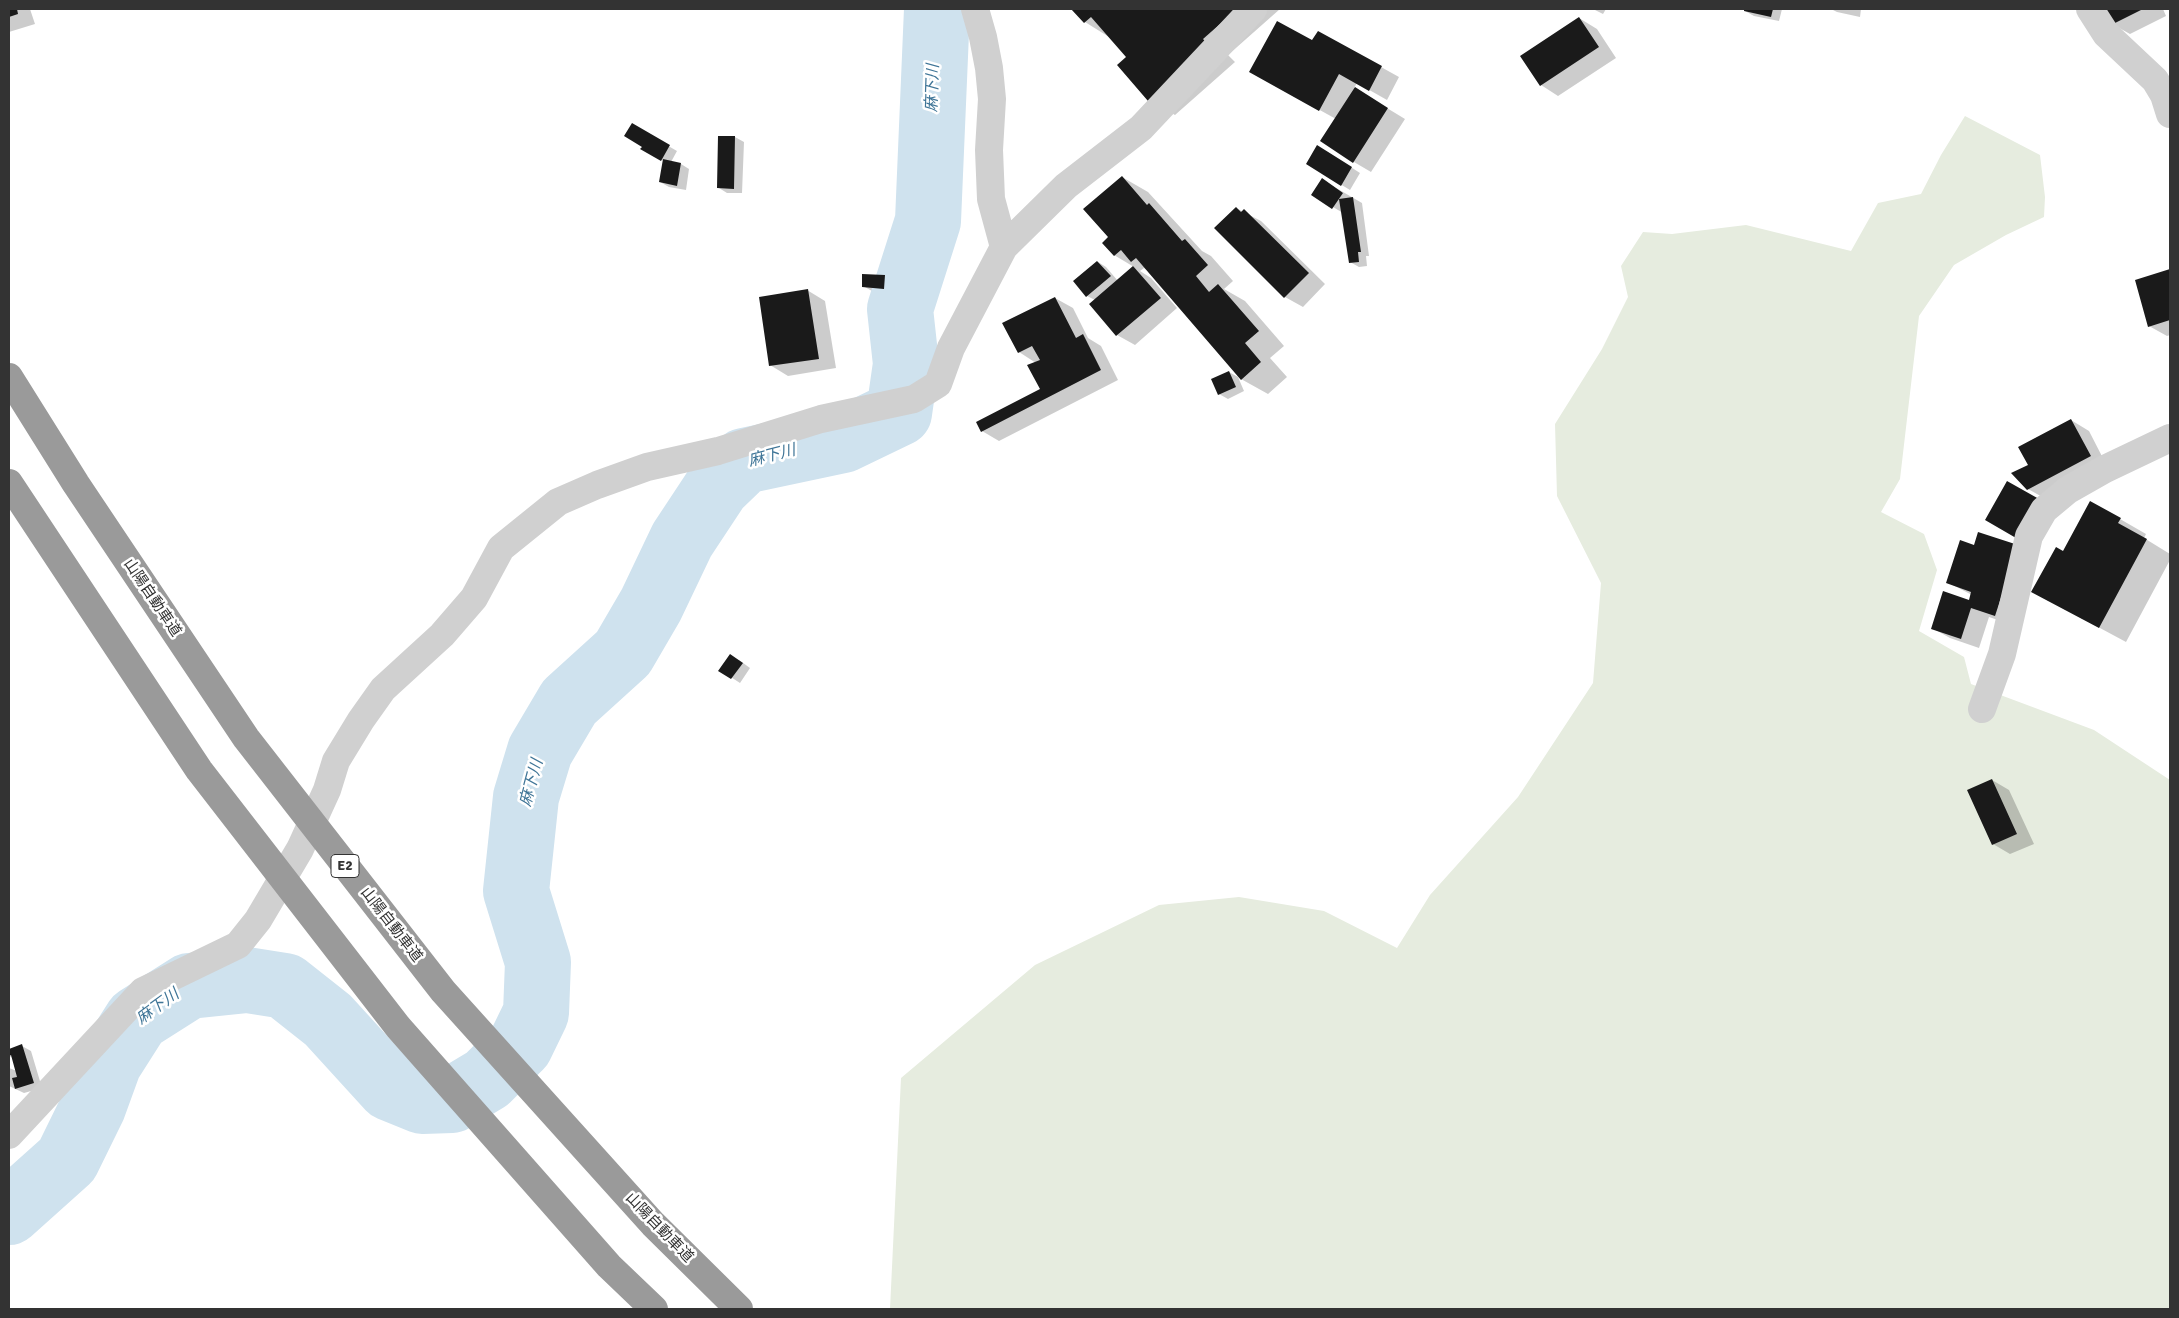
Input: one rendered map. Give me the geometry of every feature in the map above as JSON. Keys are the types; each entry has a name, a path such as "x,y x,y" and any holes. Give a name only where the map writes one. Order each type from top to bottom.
{"highway":[{"name":"山陽自動車道","path":"9,377 76,484 246,738 443,991 653,1224 739,1309"},
{"path":"9,483 199,770 392,1019 609,1266 654,1309"}],"street":[{"path":"975,9 984,36 992,99 989,150 991,199 1004,247"},
{"path":"9,1135 143,991 238,945 258,920 300,848 328,790 336,760 361,720 383,689 442,635 474,598 501,548 558,502 597,484 647,467 718,451 821,418 914,399 938,384 951,348 1004,247 1066,186 1141,128 1253,9"},
{"path":"2090,9 2106,34 2155,80 2164,96 2170,114"},
{"path":"1982,709 2002,654 2029,536 2044,510 2068,490 2105,468 2170,438"}],"shaded area":[{"path":"1965,116 2040,155 2045,197 2044,217 2006,235 1954,265 1919,316 1900,479 1881,512 1924,534 1937,570 1919,631 1964,657 1971,684 2094,730 2170,780 2170,1309 890,1309 901,1078 1035,965 1159,905 1239,897 1324,911 1397,948 1430,895 1518,797 1593,683 1601,583 1557,496 1555,424 1602,349 1628,297 1621,266 1643,232 1672,234 1746,225 1851,251 1878,203 1921,194 1941,155"}],"building":[{"path":"9,9 17,9 18,14 9,17"},
{"path":"1071,9 1237,9 1203,39 1209,46 1148,101 1117,65 1126,57 1091,17 1084,23"},
{"path":"1744,9 1773,9 1771,17 1744,11"},
{"path":"2103,9 2143,9 2111,25"},
{"path":"1579,17 1599,47 1540,86 1520,56"},
{"path":"1277,21 1312,40 1318,31 1382,66 1369,91 1339,74 1319,111 1249,72"},
{"path":"1355,87 1388,108 1353,163 1320,141"},
{"path":"632,123 670,145 661,161 640,149 642,147 624,136"},
{"path":"718,136 735,136 734,189 717,188"},
{"path":"1317,145 1352,167 1341,186 1306,164"},
{"path":"663,159 681,163 677,186 659,182"},
{"path":"1122,176 1147,205 1149,203 1182,241 1185,239 1208,265 1196,276 1209,292 1218,284 1259,331 1245,343 1261,362 1241,380 1136,258 1131,262 1121,250 1114,256 1102,243 1108,237 1083,209"},
{"path":"1322,178 1343,193 1332,209 1311,195"},
{"path":"1353,197 1361,252 1358,252 1359,262 1349,263 1339,199"},
{"path":"1236,207 1241,212 1244,209 1309,273 1284,298 1214,228"},
{"path":"1097,261 1111,276 1086,297 1073,281"},
{"path":"1133,266 1161,298 1116,336 1089,304"},
{"path":"2170,269 2170,320 2148,327 2135,280"},
{"path":"862,274 885,275 884,289 862,287"},
{"path":"808,289 819,359 769,366 759,297"},
{"path":"1055,297 1076,338 1083,334 1101,370 981,432 976,422 1040,389 1027,365 1040,360 1032,346 1018,353 1002,323"},
{"path":"1229,371 1236,387 1218,395 1211,379"},
{"path":"2071,419 2091,456 2027,490 2011,473 2028,465 2018,447"},
{"path":"2007,481 2039,499 2016,538 1985,520"},
{"path":"2090,501 2121,518 2118,523 2147,539 2099,628 2031,592 2056,547 2063,551"},
{"path":"1978,532 2018,545 1995,616 1971,608 1961,639 1931,629 1943,591 1969,600 1971,592 1946,583 1960,540 1974,545"},
{"path":"730,654 743,663 731,679 718,671"},
{"path":"1992,779 2017,834 1992,845 1967,790"},
{"path":"22,1044 34,1083 15,1089 12,1078 17,1077 11,1055 9,1056 9,1049"}],"waterway":[{"name":"麻下川","path":"9,1212 67,1160 93,1107 109,1063 137,1019 189,986 247,980 285,986 328,1020 390,1088 422,1101 452,1100 487,1079 520,1046 536,1013 538,962 516,891 526,797 540,751 569,702 623,653 651,605 682,540 717,487 744,461 843,440 899,413 906,364 900,309 928,221 937,9"}]}
